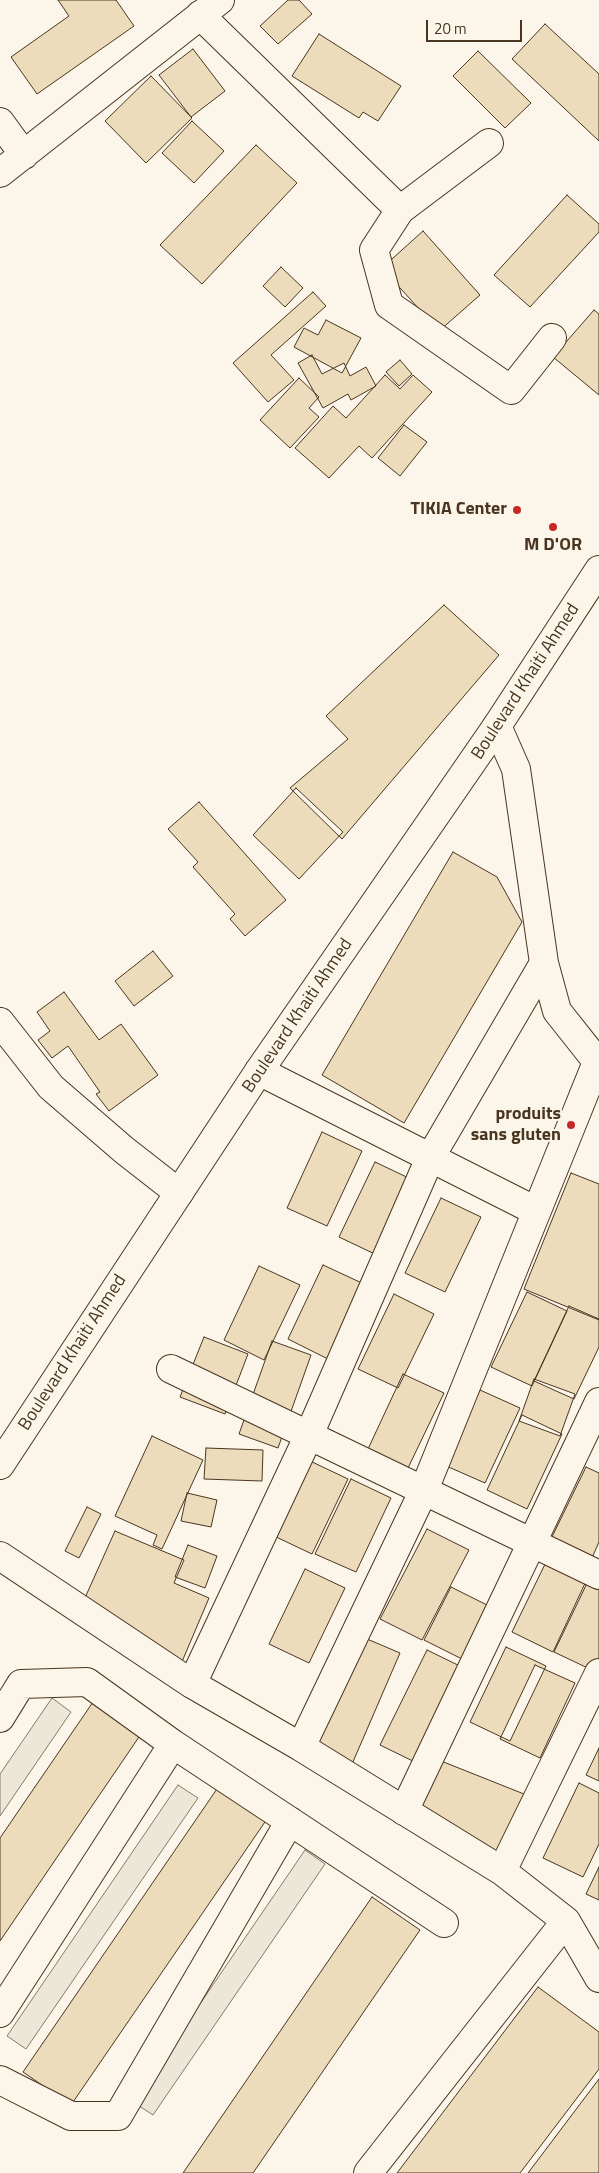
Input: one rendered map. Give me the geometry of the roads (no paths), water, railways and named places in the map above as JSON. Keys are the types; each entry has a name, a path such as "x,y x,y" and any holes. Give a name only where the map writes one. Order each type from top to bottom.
{"main road":[{"path":"0,173 210,8 400,210"},
{"path":"0,122 24,155"},
{"path":"489,143 400,210 374,250 389,305 511,390 552,338"},
{"name":"Boulevard Khaiti Ahmed","path":"0,1465 260,1071 498,726 599,570"},
{"path":"301,1746 424,1490 536,1211 598,1063 557,1011 544,963 516,769 498,726"},
{"path":"192,1684 310,1435 430,1158 544,963"},
{"path":"0,1022 51,1088 124,1150 179,1193"},
{"path":"260,1071 536,1211"},
{"path":"171,1369 599,1575"},
{"path":"404,1811 599,1402"},
{"path":"0,1556 192,1684 301,1746 502,1871 566,1921 599,1978"},
{"path":"502,1871 599,1674"},
{"path":"0,1718 21,1684 87,1682 173,1744 444,1923"},
{"path":"0,2013 173,1744"},
{"path":"0,2080 71,2116 118,2116 290,1821"},
{"path":"368,2173 566,1921"}],"place":[{"name":"TIKIA Center","path":"517,510"},
{"name":"M D'OR","path":"553,527"},
{"name":"produits sans gluten","path":"571,1125"}]}
